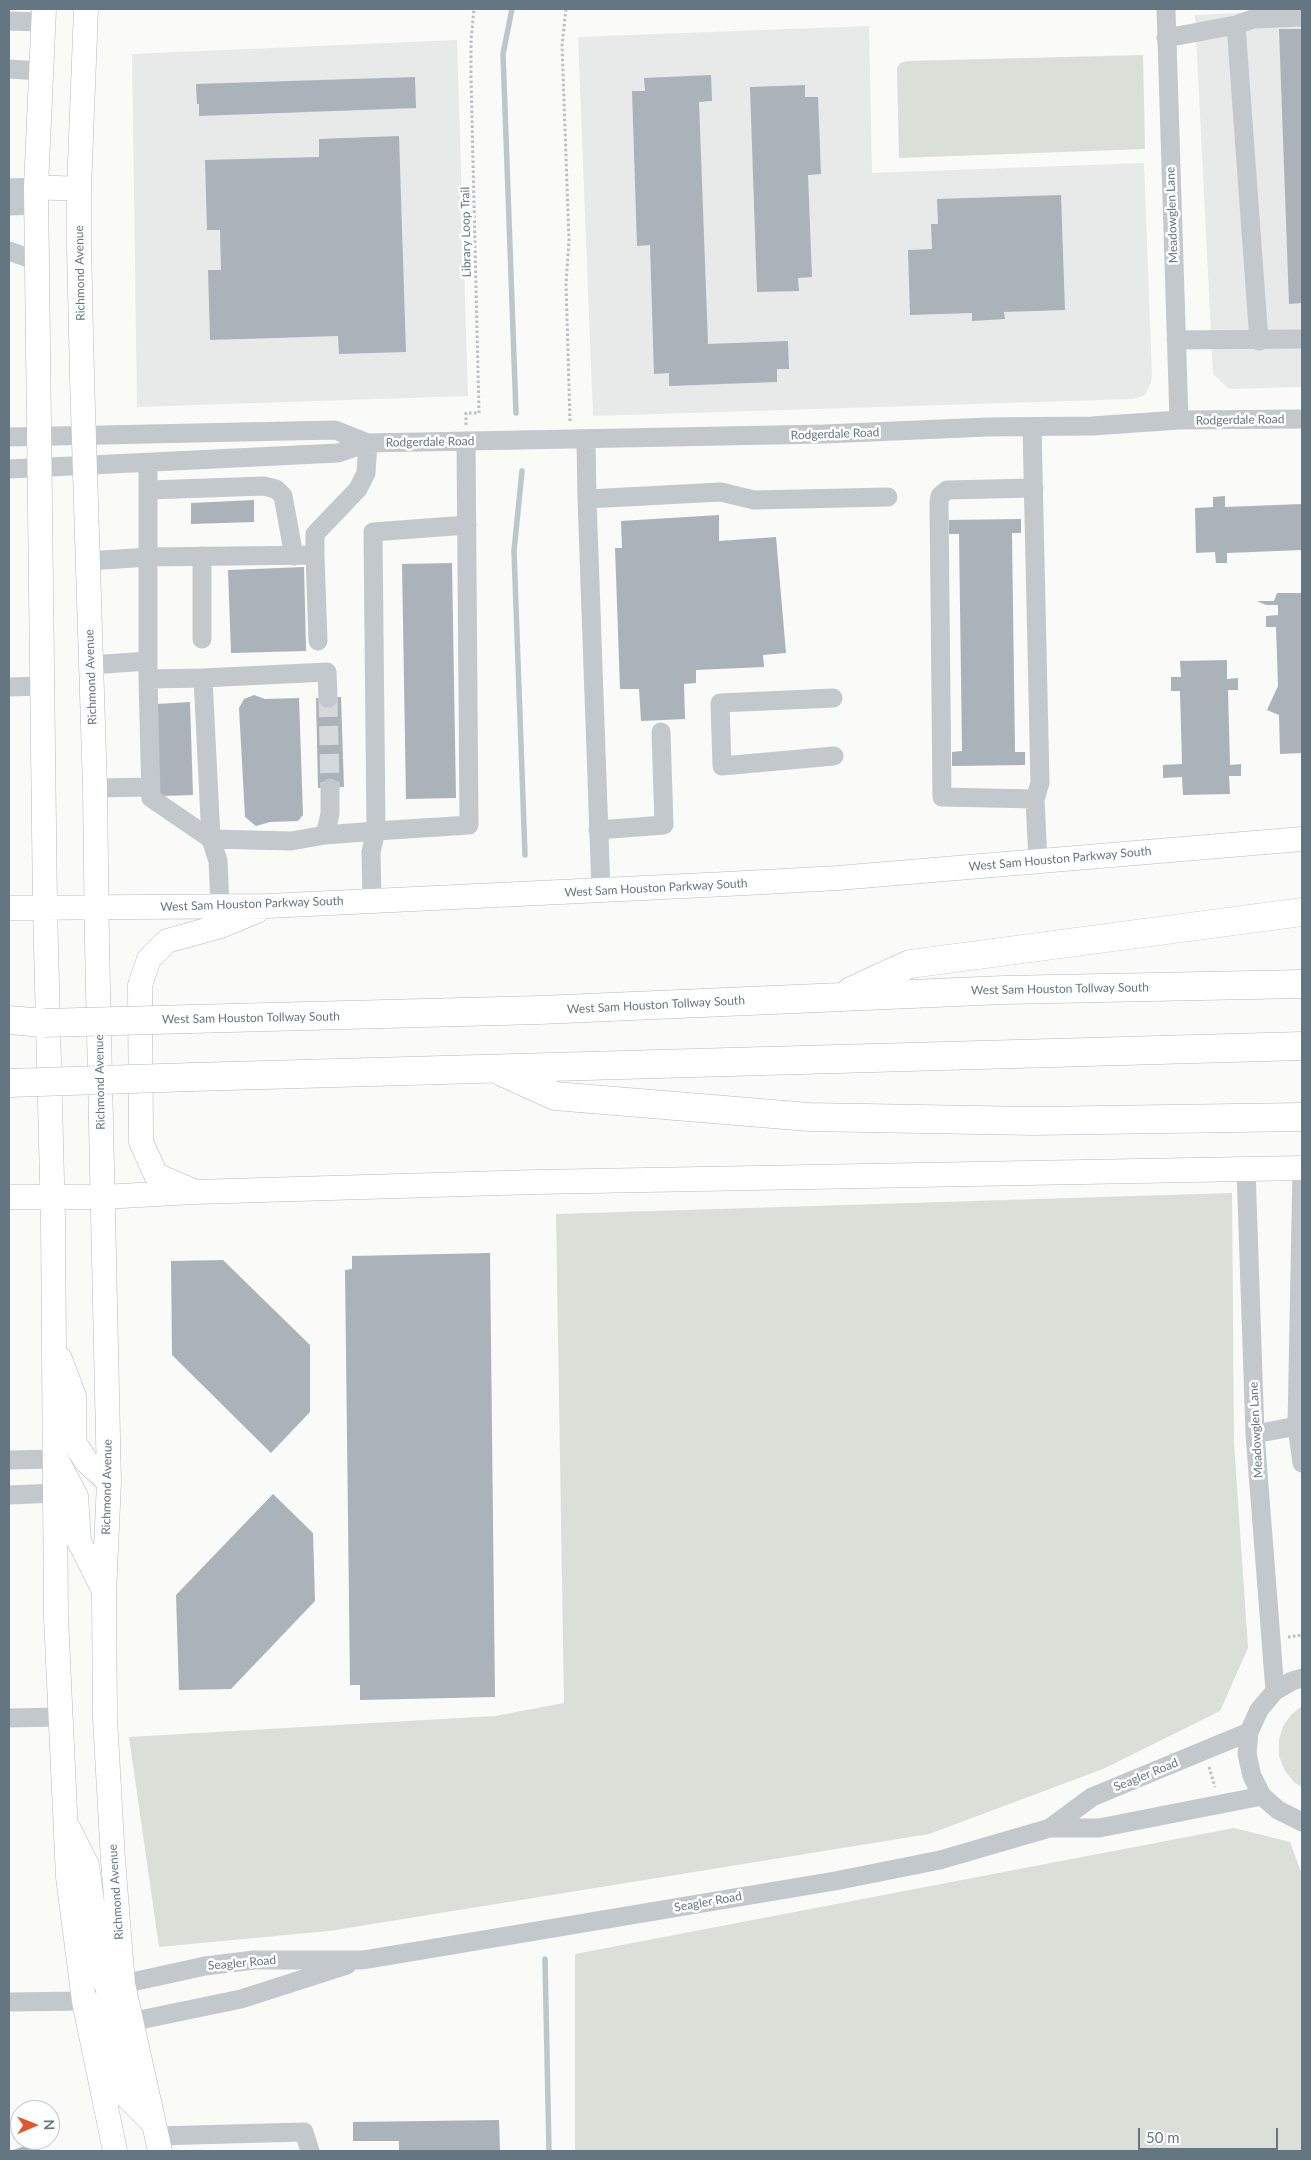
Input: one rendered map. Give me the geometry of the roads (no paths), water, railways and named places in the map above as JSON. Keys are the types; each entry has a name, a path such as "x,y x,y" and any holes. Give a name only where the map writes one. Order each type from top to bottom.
{"highway":[{"path":"839,997 910,964 1302,912"},
{"name":"West Sam Houston Tollway South","path":"9,1024 540,1010 1004,990 1302,984"},
{"path":"9,1020 44,1023"},
{"path":"9,1083 1302,1046"},
{"path":"496,1069 556,1096 809,1117 1033,1121 1302,1117"}],"main road":[{"name":"Richmond Avenue","path":"86,9 79,189 81,368 98,907 97,943 109,1482 104,1593 105,1718 113,1860 123,1984 157,2137"},
{"path":"44,15 36,196 45,907 56,1459 55,1595 68,1877 84,2000 115,2151"},
{"path":"36,196 79,189"},
{"name":"West Sam Houston Parkway South","path":"9,908 268,906 601,891 838,878 1302,839"},
{"path":"194,1192 156,1175 141,1142 140,985 149,960 167,941 221,926 268,906"},
{"path":"9,1197 103,1197 194,1192 536,1182 1302,1168"},
{"path":"54,1342 74,1396 74,1442 86,1461 109,1482"},
{"path":"56,1459 76,1496 79,1541 104,1593"},
{"path":"66,1824 87,1865 102,1974 109,1992 130,2022"},
{"path":"84,2000 103,2009 113,2024 125,2095 157,2137"}],"street":[{"name":"Meadowglen Lane","path":"1166,9 1179,420"},
{"path":"9,21 44,15"},
{"path":"1166,38 1236,25 1252,19 1302,17"},
{"path":"1236,25 1259,340"},
{"path":"9,69 41,71"},
{"path":"9,188 36,196"},
{"path":"9,206 36,196"},
{"path":"9,251 37,261"},
{"path":"1176,340 1302,339"},
{"name":"Rodgerdale Road","path":"9,469 338,453 368,443 833,434 1092,426 1179,420 1302,419"},
{"path":"1032,427 1040,782 1035,799 1038,861"},
{"name":"Rodgerdale Road","path":"9,437 335,430 368,443"},
{"path":"578,439 587,499 601,891"},
{"path":"148,462 148,670 151,798 211,839 291,841 325,835 469,825 467,525 471,441"},
{"path":"318,641 314,534 358,489 366,473 368,443"},
{"path":"149,490 264,486 276,489 283,496 294,556"},
{"path":"1034,488 947,490 940,496 939,502 942,797 1035,799"},
{"path":"587,499 721,492 754,500 888,497"},
{"path":"372,900 371,852 376,831 373,532 467,525"},
{"path":"88,561 149,557 315,555"},
{"path":"202,556 202,639"},
{"path":"91,665 148,670 203,678 327,672 328,698"},
{"path":"203,678 211,839 218,861 220,906"},
{"path":"9,687 42,686"},
{"path":"832,698 720,703 722,766 834,756"},
{"path":"598,830 664,825 661,732"},
{"path":"95,788 151,787"},
{"path":"325,835 330,814 330,788"},
{"path":"1302,1168 1297,1426 1302,1463"},
{"name":"Meadowglen Lane","path":"1246,1169 1256,1434 1275,1692"},
{"path":"1256,1434 1297,1426"},
{"path":"9,1460 56,1459"},
{"path":"9,1495 56,1493"},
{"path":"1302,1678 1292,1681 1275,1692 1259,1710 1249,1732 1247,1754 1252,1776 1262,1796 1278,1810 1302,1822"},
{"path":"9,1718 60,1717"},
{"name":"Seagler Road","path":"1050,1828 1092,1797 1249,1732"},
{"name":"Seagler Road","path":"130,2022 241,1999 363,1960 854,1877 940,1860 1050,1828 1099,1828 1262,1796"},
{"name":"Seagler Road","path":"123,1984 205,1966 254,1960 363,1960"},
{"path":"9,2002 84,2000"},
{"path":"157,2137 304,2132 310,2151"}],"waterway":[{"path":"512,9 503,54 516,413"},
{"path":"522,471 514,551 525,855"},
{"path":"545,1959 549,2151"}],"tunnel":[{"path":"328,698 330,788"}]}
